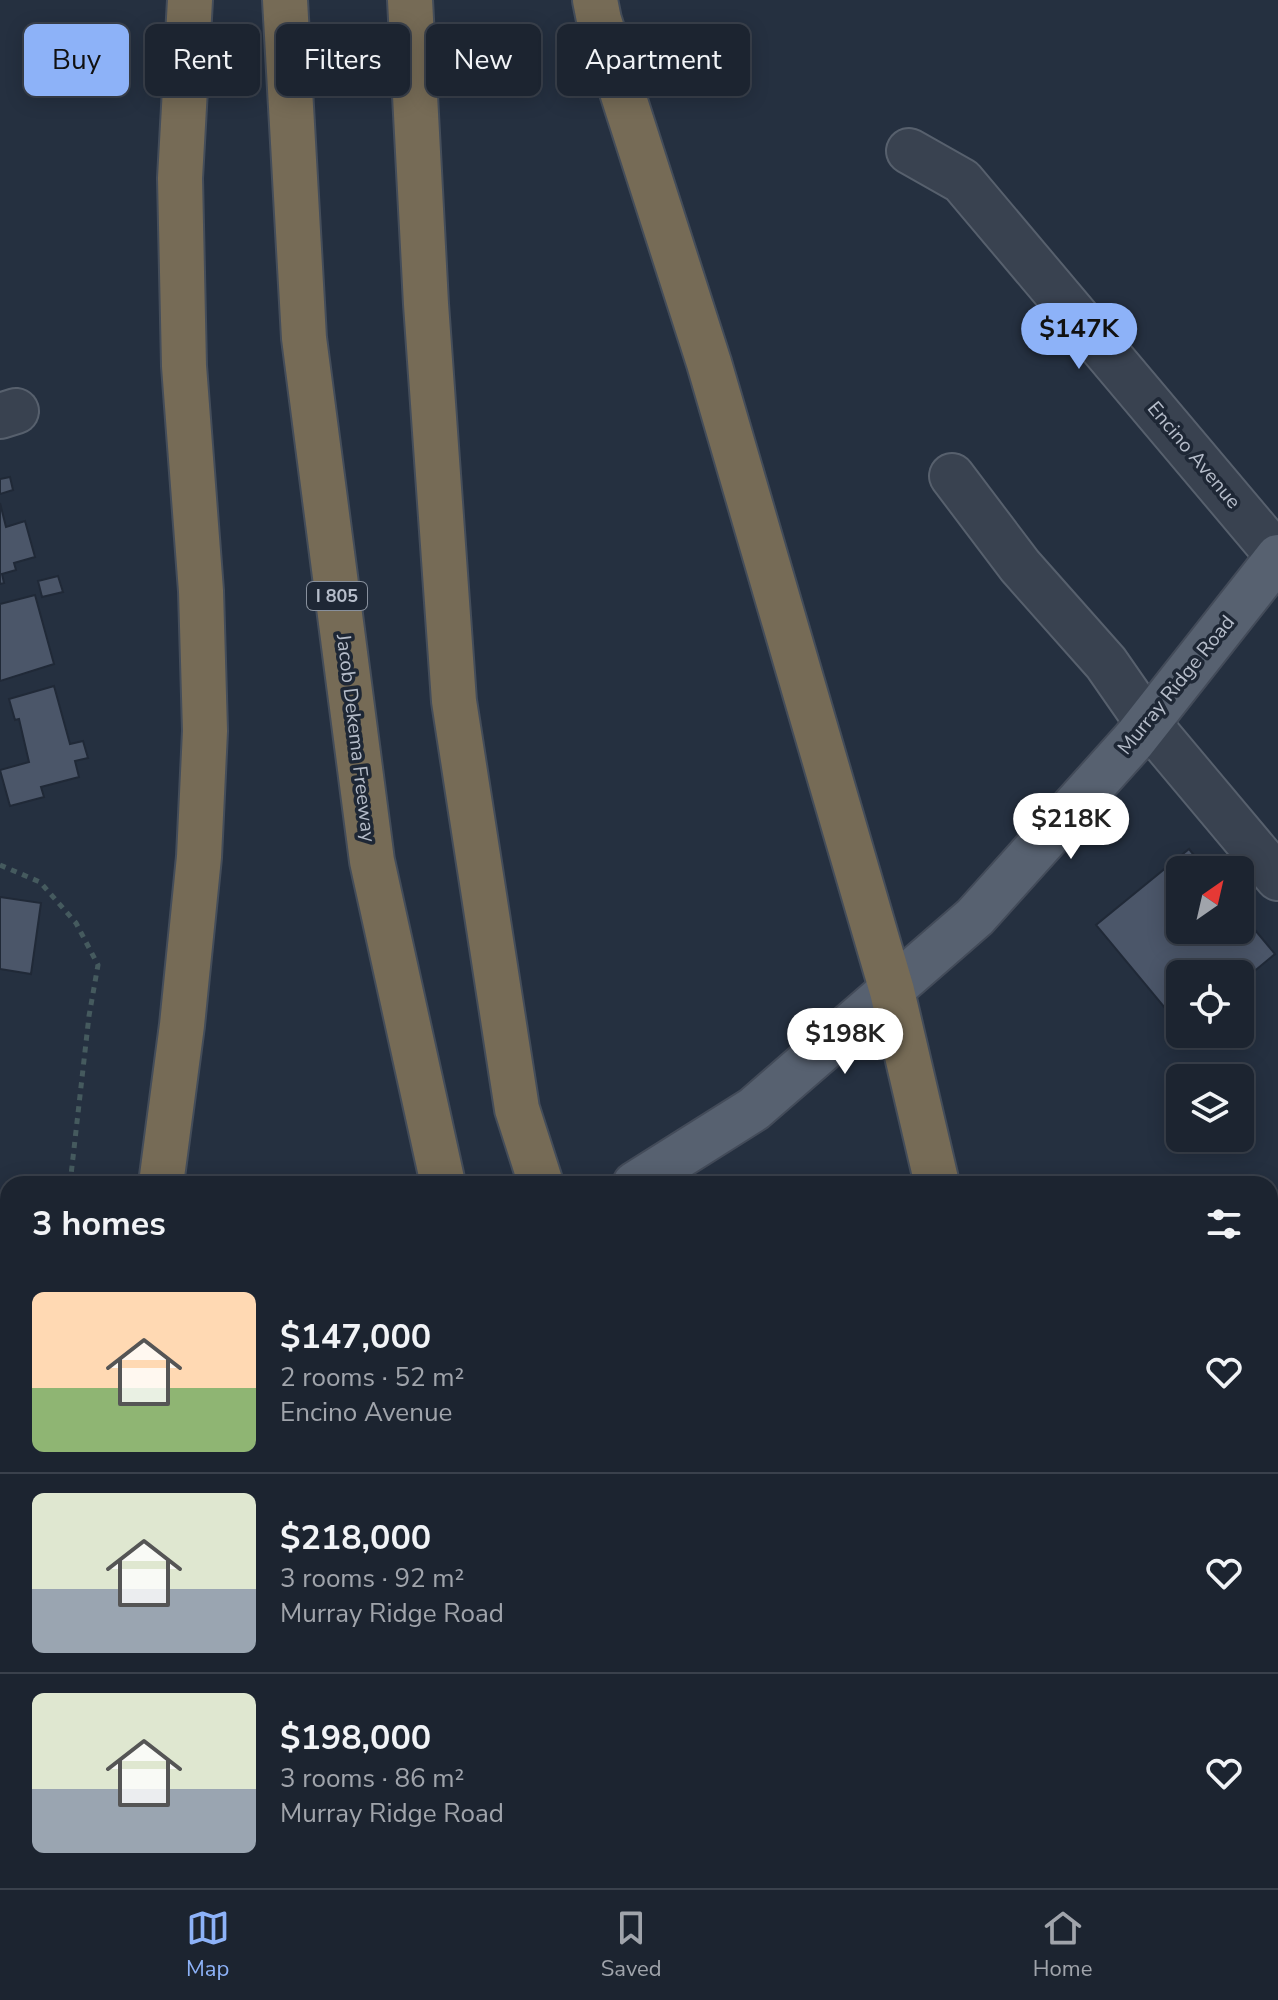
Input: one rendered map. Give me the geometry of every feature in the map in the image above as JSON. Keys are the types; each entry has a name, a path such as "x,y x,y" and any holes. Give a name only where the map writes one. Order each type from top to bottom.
{"highway":[{"path":"162,1176 182,1025 199,857 205,731 201,591 184,366 180,209 190,0"},
{"name":"Jacob Dekema Freeway","path":"285,0 304,338 372,861 441,1176"},
{"path":"410,0 426,304 454,701 517,1109 538,1176"},
{"path":"595,0 709,363 892,991 935,1176"}],"main road":[{"name":"Murray Ridge Road","path":"648,1176 754,1109 975,917 1147,722 1278,556"}],"street":[{"name":"Encino Avenue","path":"909,151 962,181 1278,556"},
{"path":"952,476 1020,566 1106,663 1147,722 1278,878"}],"path":[{"path":"0,865 40,882 76,923 98,965 89,1016 71,1176"}],"building":[{"path":"10,477 13,490 0,494 0,479"},
{"path":"0,503 6,527 25,521 35,557 14,563 16,570 2,574 4,583 0,584"},
{"path":"58,576 63,592 42,597 38,581"},
{"path":"35,595 54,664 0,681 0,604"},
{"path":"54,686 70,744 83,741 88,758 75,761 79,777 41,787 44,797 10,806 0,770 29,762 19,719 15,720 9,699"},
{"path":"1189,849 1195,856 1180,856"},
{"path":"1166,868 1166,944 1254,944 1254,929 1275,954 1254,971 1254,960 1166,960 1166,1009 1096,925"},
{"path":"0,897 41,903 31,974 0,969"}]}
